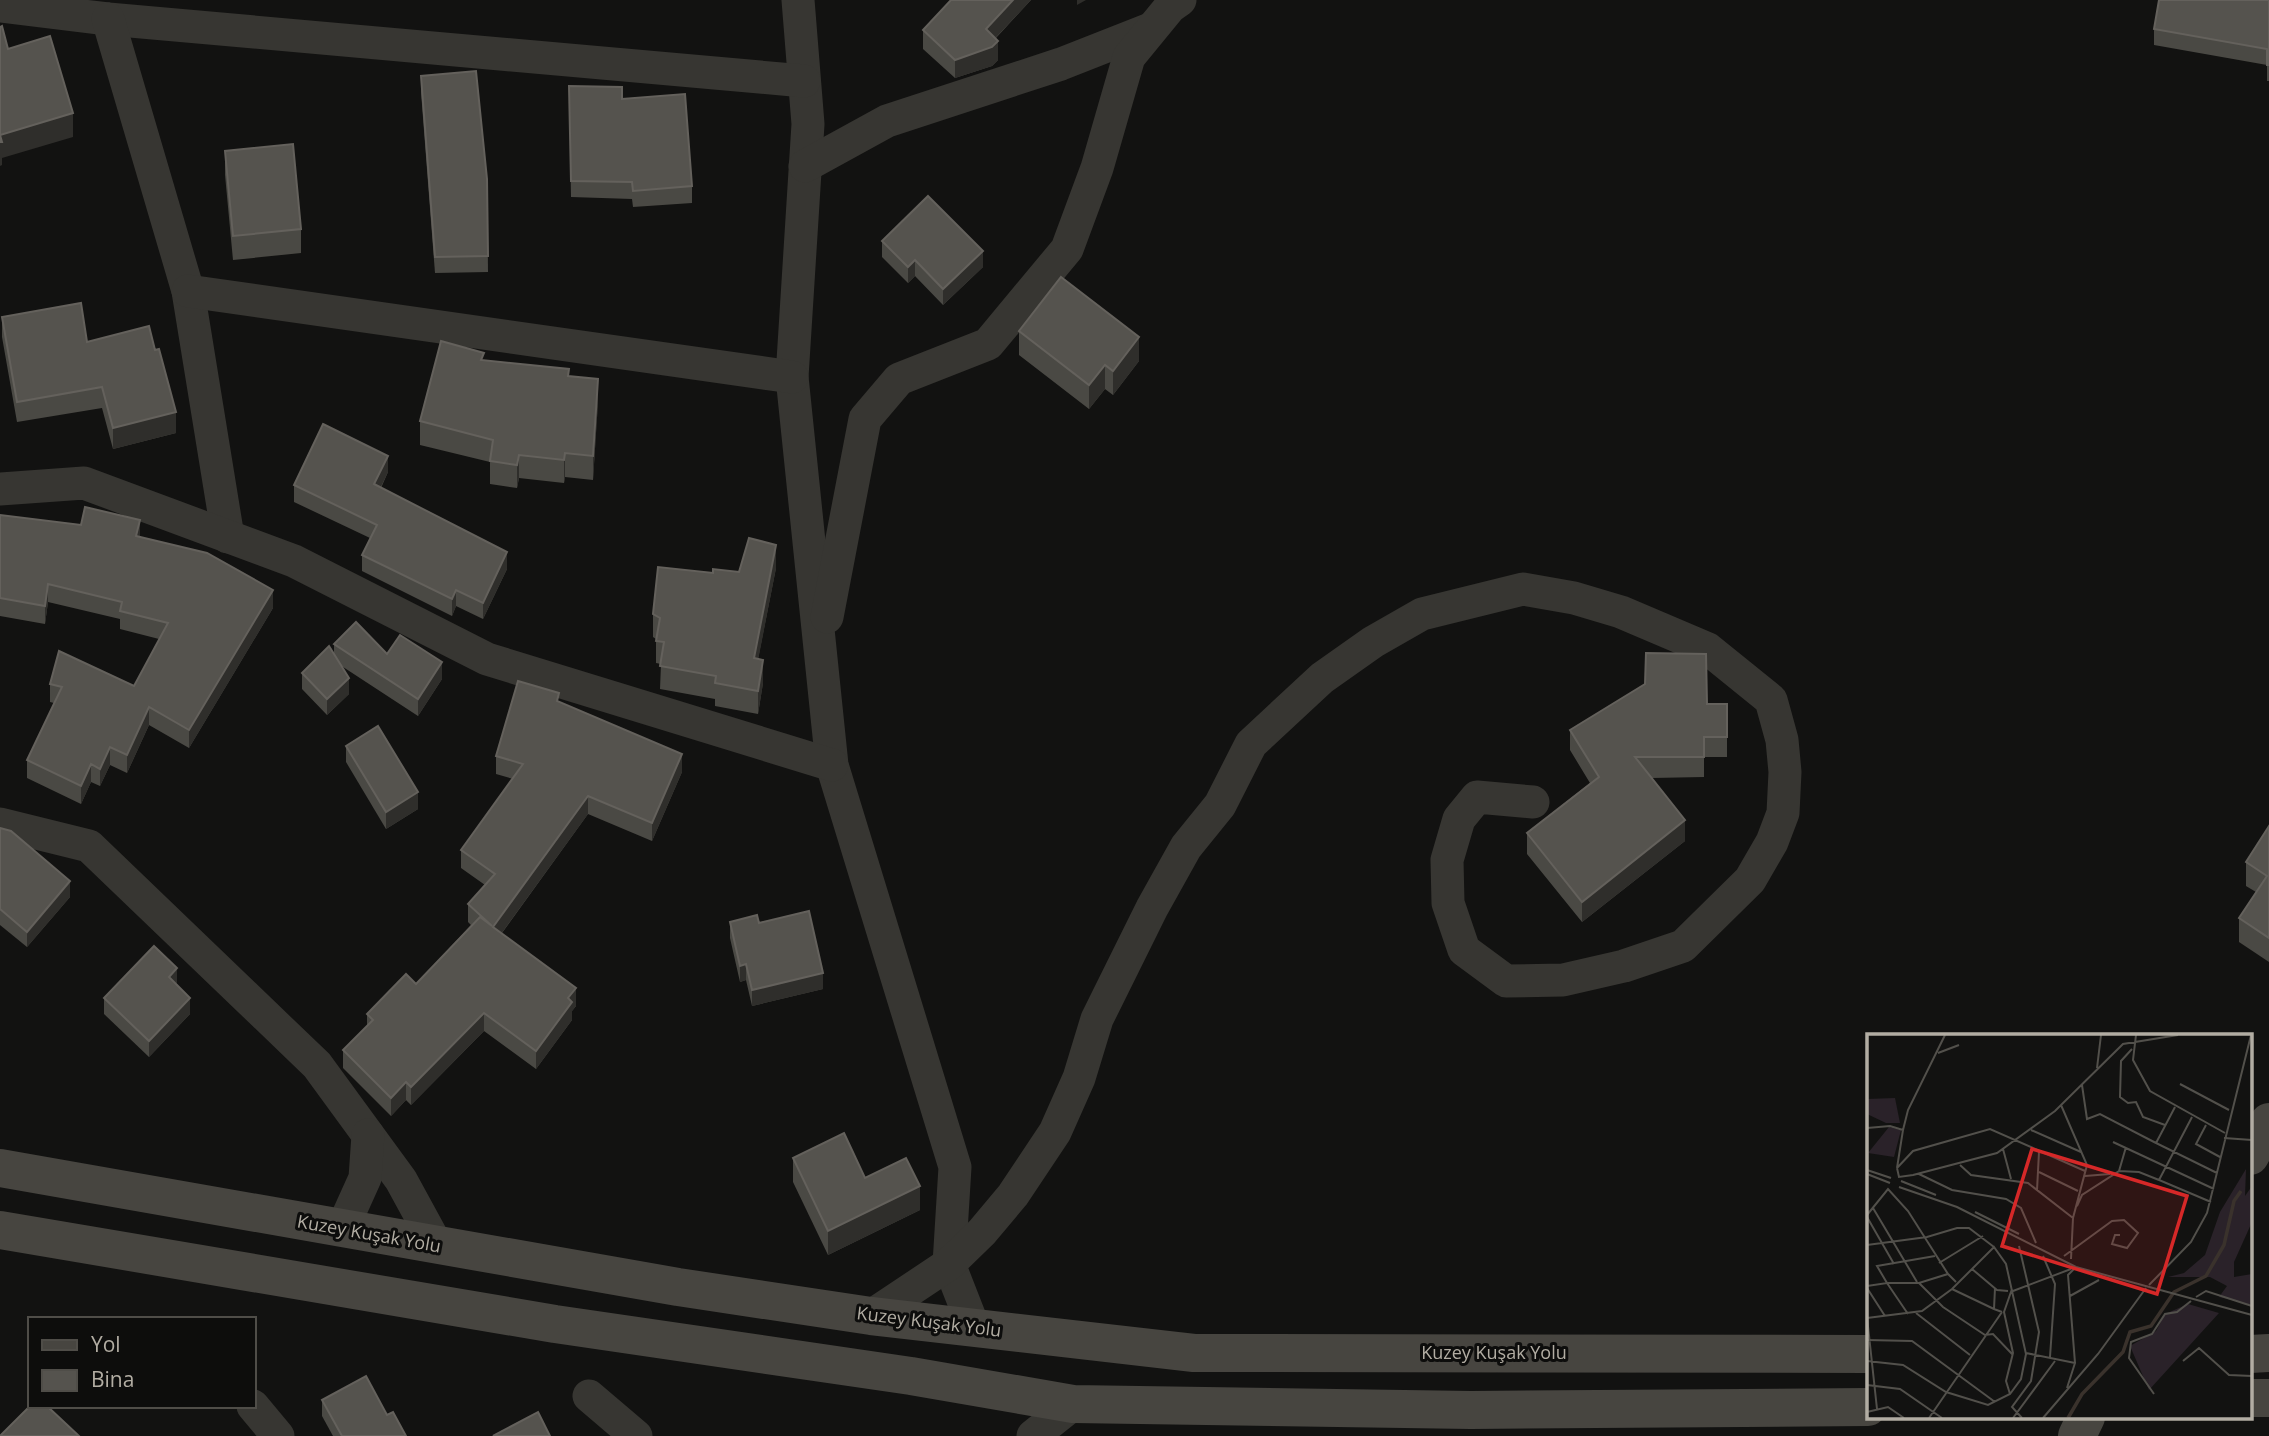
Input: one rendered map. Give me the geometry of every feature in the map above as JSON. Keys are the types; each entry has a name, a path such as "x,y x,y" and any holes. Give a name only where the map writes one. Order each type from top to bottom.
{"main road":[{"path":"2252,1152 2269,1122"},
{"name":"Kuzey Kuşak Yolu","path":"0,1168 437,1246 871,1316 1194,1353 1867,1354"},
{"path":"0,1230 555,1324 911,1376 1073,1404 1471,1410 1867,1406"},
{"path":"2077,1436 2086,1418"}],"street":[{"path":"798,0 808,124 792,377 832,765 955,1167 949,1264 974,1328"},
{"path":"820,653 865,419 899,379 988,344 1067,248 1097,168 1129,57 1180,0"},
{"path":"0,6 108,19 804,81"},
{"path":"108,19 188,291 228,537"},
{"path":"805,166 887,121 1061,64 1154,27"},
{"path":"188,291 792,377"},
{"path":"0,489 84,483 294,561 487,659 832,765"},
{"path":"871,1316 949,1264 982,1233 1013,1195 1055,1132 1079,1078 1097,1019 1185,847 1220,805 1251,744 1322,678 1373,642 1422,614 1523,589 1574,598 1669,631 1708,649 1771,700 1782,740 1786,772 1783,813 1772,842 1750,880 1684,946 1624,966 1563,980 1506,981 1464,950 1448,903 1447,860 1459,819 1476,797 1533,802"},
{"path":"0,824 89,846 317,1065 401,1180 437,1246"},
{"path":"342,1229 365,1178 368,1136"},
{"path":"589,1396 636,1436"},
{"path":"1033,1436 1073,1404"},
{"path":"255,1408 278,1436"}],"building":[{"path":"951,0 1013,0 986,29 998,41 992,47 955,60 923,30"},
{"path":"2159,0 2269,0 2269,65 2267,49 2154,29"},
{"path":"2,26 8,49 50,36 73,113 0,135 0,27"},
{"path":"476,71 487,179 488,256 435,257 421,76"},
{"path":"569,86 622,87 622,99 685,94 692,186 633,191 632,182 571,181"},
{"path":"293,144 301,229 233,236 225,151"},
{"path":"928,196 983,251 943,289 915,260 908,267 882,241"},
{"path":"1061,277 1139,337 1113,371 1105,365 1089,385 1019,331"},
{"path":"81,303 87,342 149,326 155,350 159,349 176,412 113,428 102,387 17,402 2,317"},
{"path":"441,341 484,353 481,360 569,369 568,376 598,379 593,456 565,453 564,460 519,455 517,465 490,461 493,440 420,421"},
{"path":"323,424 388,456 374,484 507,552 483,603 456,590 452,599 362,555 377,525 294,485"},
{"path":"85,507 140,520 136,536 207,553 273,590 189,730 149,707 127,755 110,747 100,769 91,764 81,786 27,760 62,687 50,684 59,651 134,686 168,623 120,611 122,602 48,584 45,606 0,598 0,515 81,525"},
{"path":"749,538 776,545 754,658 763,660 758,691 715,683 716,676 660,666 664,642 656,641 660,618 653,614 658,567 713,573 713,569 739,572"},
{"path":"356,622 387,654 400,635 442,662 418,699 334,644"},
{"path":"329,646 349,678 327,699 302,673"},
{"path":"1646,653 1706,654 1707,704 1727,704 1727,737 1704,737 1704,757 1635,757 1685,820 1582,902 1527,833 1599,777 1570,730 1645,684"},
{"path":"518,681 559,693 557,701 682,754 652,823 588,796 493,927 576,988 568,998 572,1002 536,1051 484,1013 411,1087 406,1082 391,1098 343,1050 373,1020 367,1014 406,974 416,984 480,917 492,926 468,904 495,874 461,850 523,764 496,756"},
{"path":"378,726 418,792 386,812 346,746"},
{"path":"2269,826 2269,938 2239,918 2267,876 2246,862"},
{"path":"0,828 11,831 70,881 27,932 0,909"},
{"path":"809,911 823,973 752,990 746,964 740,966 730,922 757,915 759,923"},
{"path":"154,946 177,968 169,977 190,998 149,1041 104,998"},
{"path":"844,1133 865,1178 906,1158 920,1186 828,1231 793,1158"},
{"path":"366,1376 387,1415 393,1412 406,1436 342,1436 322,1400"},
{"path":"28,1408 49,1408 79,1436 0,1436"},
{"path":"538,1412 550,1436 493,1436"}]}
